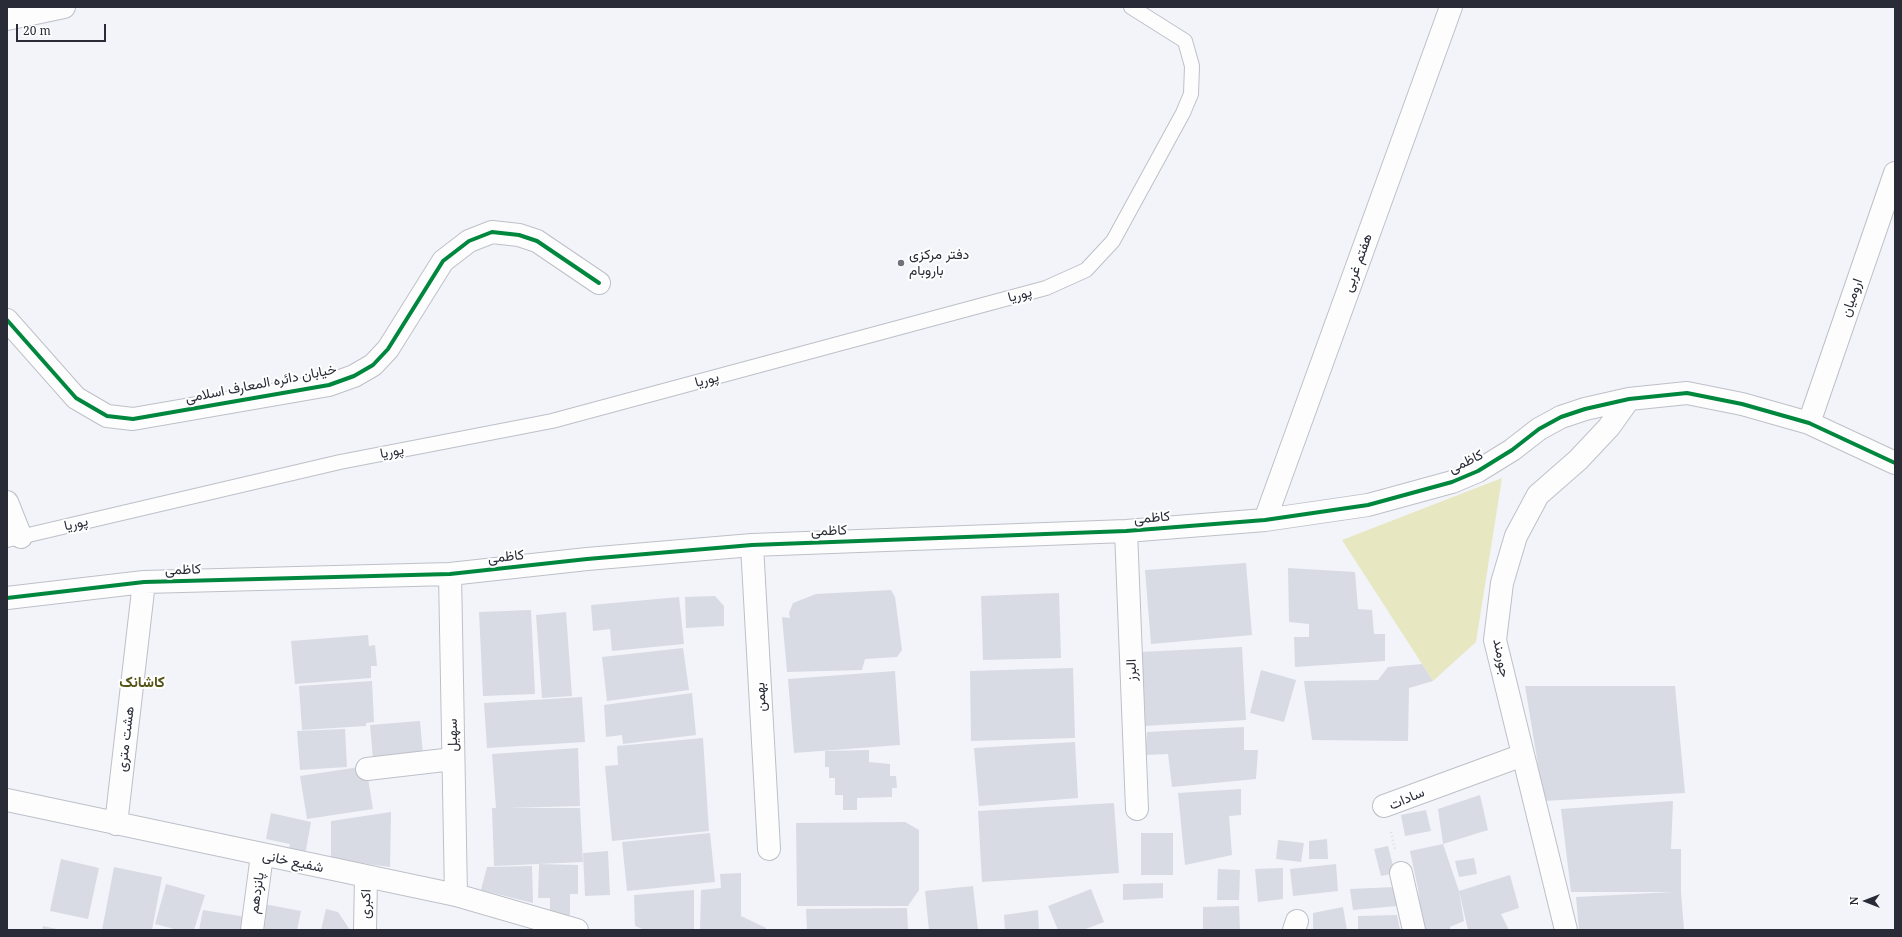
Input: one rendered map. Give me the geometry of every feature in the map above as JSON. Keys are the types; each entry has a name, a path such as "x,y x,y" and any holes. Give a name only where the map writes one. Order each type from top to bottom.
{"street":[{"path":"7,19 64,7"},
{"name":"هفتم غربی","path":"1265,520 1451,7"},
{"name":"ارومیان","path":"1809,423 1895,173"},
{"name":"خیابان دائره المعارف اسلامی","path":"7,320 76,398 107,416 133,419 329,385 354,376 374,366 388,349 443,261 469,241 492,232 519,235 537,240 599,283"},
{"name":"کاظمی","path":"7,598 144,582 450,574 587,559 752,545 1126,531 1265,520 1368,505 1452,482 1478,471 1512,450 1539,429 1562,416 1629,399 1687,393 1742,404 1809,423 1895,463"},
{"name":"جورمند","path":"1566,930 1495,640 1502,583 1516,536 1538,495 1578,460 1609,427 1629,399"},
{"path":"7,502 14,538"},
{"name":"البرز","path":"1126,531 1137,809"},
{"name":"بهمن","path":"752,545 770,849"},
{"name":"سهیل","path":"450,574 456,895"},
{"name":"هشت متری","path":"116,824 144,582"},
{"name":"سادات","path":"1384,806 1523,755"},
{"path":"368,769 453,759"},
{"name":"شفیع خانی","path":"7,800 456,895 574,929"},
{"name":"پانزدهم","path":"252,930 262,855"},
{"path":"1401,873 1414,930"},
{"name":"اکبری","path":"365,930 366,877"}],"lane":[{"name":"پوریا","path":"14,538 340,462 552,421 1046,288 1086,270 1113,240 1179,120 1191,94 1192,66 1185,41 1131,7"}],"green space":[{"path":"1502,478 1476,642 1433,681 1342,540"}],"building":[{"path":"1246,563 1252,635 1151,644 1145,570"},
{"path":"1288,568 1355,572 1358,609 1372,610 1374,634 1385,634 1385,661 1295,667 1294,637 1309,637 1309,624 1289,622"},
{"path":"891,590 895,597 902,650 897,657 865,659 862,670 787,672 782,617 790,618 789,613 793,603 816,594"},
{"path":"1059,593 1061,658 983,660 981,596"},
{"path":"715,596 724,606 724,626 686,628 685,597"},
{"path":"679,597 684,644 612,651 610,629 593,631 591,605"},
{"path":"531,610 535,694 483,696 479,612"},
{"path":"566,612 572,696 542,698 536,615"},
{"path":"368,635 369,646 375,645 377,666 371,666 371,678 295,684 291,641"},
{"path":"1242,647 1246,720 1144,726 1140,652"},
{"path":"683,648 689,690 607,701 602,657"},
{"path":"1422,664 1433,681 1409,688 1408,741 1312,740 1304,681 1378,680 1388,667"},
{"path":"1073,668 1075,738 971,741 970,671"},
{"path":"1261,670 1296,680 1284,722 1250,713"},
{"path":"895,671 900,745 794,753 788,679"},
{"path":"372,681 374,722 366,723 366,726 302,730 299,686"},
{"path":"1525,686 1675,686 1685,793 1544,801"},
{"path":"692,693 696,735 623,744 622,735 606,737 604,705"},
{"path":"582,697 585,742 487,748 484,703"},
{"path":"420,721 423,755 373,759 370,725"},
{"path":"1244,727 1244,750 1258,750 1256,779 1172,787 1168,754 1145,755 1147,732"},
{"path":"345,729 347,767 300,770 297,731"},
{"path":"703,738 709,831 612,841 605,766 618,765 617,746"},
{"path":"1075,742 1078,798 979,806 974,748"},
{"path":"578,748 580,806 507,808 580,808 583,862 494,866 492,808 496,808 492,754"},
{"path":"869,750 869,762 890,764 890,776 896,776 897,788 892,788 892,797 857,798 857,810 843,810 843,795 835,795 835,778 829,778 829,767 825,767 825,751"},
{"path":"366,766 373,809 307,819 300,776"},
{"path":"1241,789 1241,815 1229,816 1232,855 1185,865 1178,793"},
{"path":"1480,795 1488,830 1443,844 1438,809"},
{"path":"1673,801 1671,849 1681,849 1681,892 1684,930 1579,930 1576,897 1674,892 1571,892 1561,809"},
{"path":"1114,803 1119,873 982,882 978,811"},
{"path":"1426,810 1431,831 1405,836 1401,815"},
{"path":"391,812 390,867 331,859 331,821"},
{"path":"271,813 311,822 304,861 287,857 290,844 266,839"},
{"path":"905,822 919,830 919,890 908,906 797,906 796,823"},
{"path":"710,833 715,882 627,891 622,842"},
{"path":"1141,833 1173,833 1173,875 1141,875"},
{"path":"1327,839 1328,859 1309,859 1309,841"},
{"path":"1278,840 1304,843 1301,862 1276,859"},
{"path":"1443,844 1459,891 1464,921 1450,927 1450,930 1423,930 1418,889 1410,851"},
{"path":"1388,846 1395,873 1381,876 1374,849"},
{"path":"608,851 610,895 585,896 583,853"},
{"path":"1474,858 1477,874 1459,877 1455,861"},
{"path":"61,859 99,868 88,919 50,911"},
{"path":"539,864 578,865 578,894 570,894 570,915 550,914 550,898 538,898"},
{"path":"1336,864 1338,891 1293,896 1290,869"},
{"path":"532,866 533,903 481,890 487,867"},
{"path":"114,867 162,877 152,930 102,930"},
{"path":"1283,868 1283,899 1258,902 1255,869"},
{"path":"1218,869 1240,870 1239,900 1217,900"},
{"path":"741,873 741,916 766,928 766,930 700,930 701,890 721,888 720,874"},
{"path":"1510,875 1519,908 1501,914 1509,930 1468,930 1459,891"},
{"path":"1163,883 1163,898 1123,900 1123,884"},
{"path":"166,884 205,895 194,930 178,930 155,924"},
{"path":"973,886 978,930 929,930 925,891"},
{"path":"1394,887 1397,906 1353,910 1350,889"},
{"path":"1091,889 1104,922 1083,930 1058,930 1048,906"},
{"path":"694,890 694,930 645,930 635,926 634,895"},
{"path":"264,904 301,911 297,930 260,930"},
{"path":"1239,906 1240,930 1203,930 1203,907"},
{"path":"1343,907 1347,930 1313,930 1313,913"},
{"path":"907,908 908,930 807,930 806,909"},
{"path":"326,909 338,912 350,930 321,930"},
{"path":"203,910 246,917 244,930 199,930"},
{"path":"1038,910 1039,930 1005,930 1004,915"},
{"path":"1397,915 1400,930 1358,930 1358,916"},
{"path":"43,926 57,929 57,930 42,930"}],"cycle path":[{"path":"7,320 76,398 107,416 133,419 329,385 354,376 373,365 388,349 443,261 469,241 492,232 519,235 537,241 599,283"},
{"path":"7,598 144,582 450,574 587,559 752,545 1126,531 1265,520 1368,505 1452,482 1478,471 1512,450 1539,429 1561,417 1585,409 1629,399 1687,393 1742,404 1809,423 1895,463"}],"place":[{"name":"دفتر مرکزی باروبام","path":"901,263"}],"district":[{"name":"کاشانک","path":"142,683"}]}
